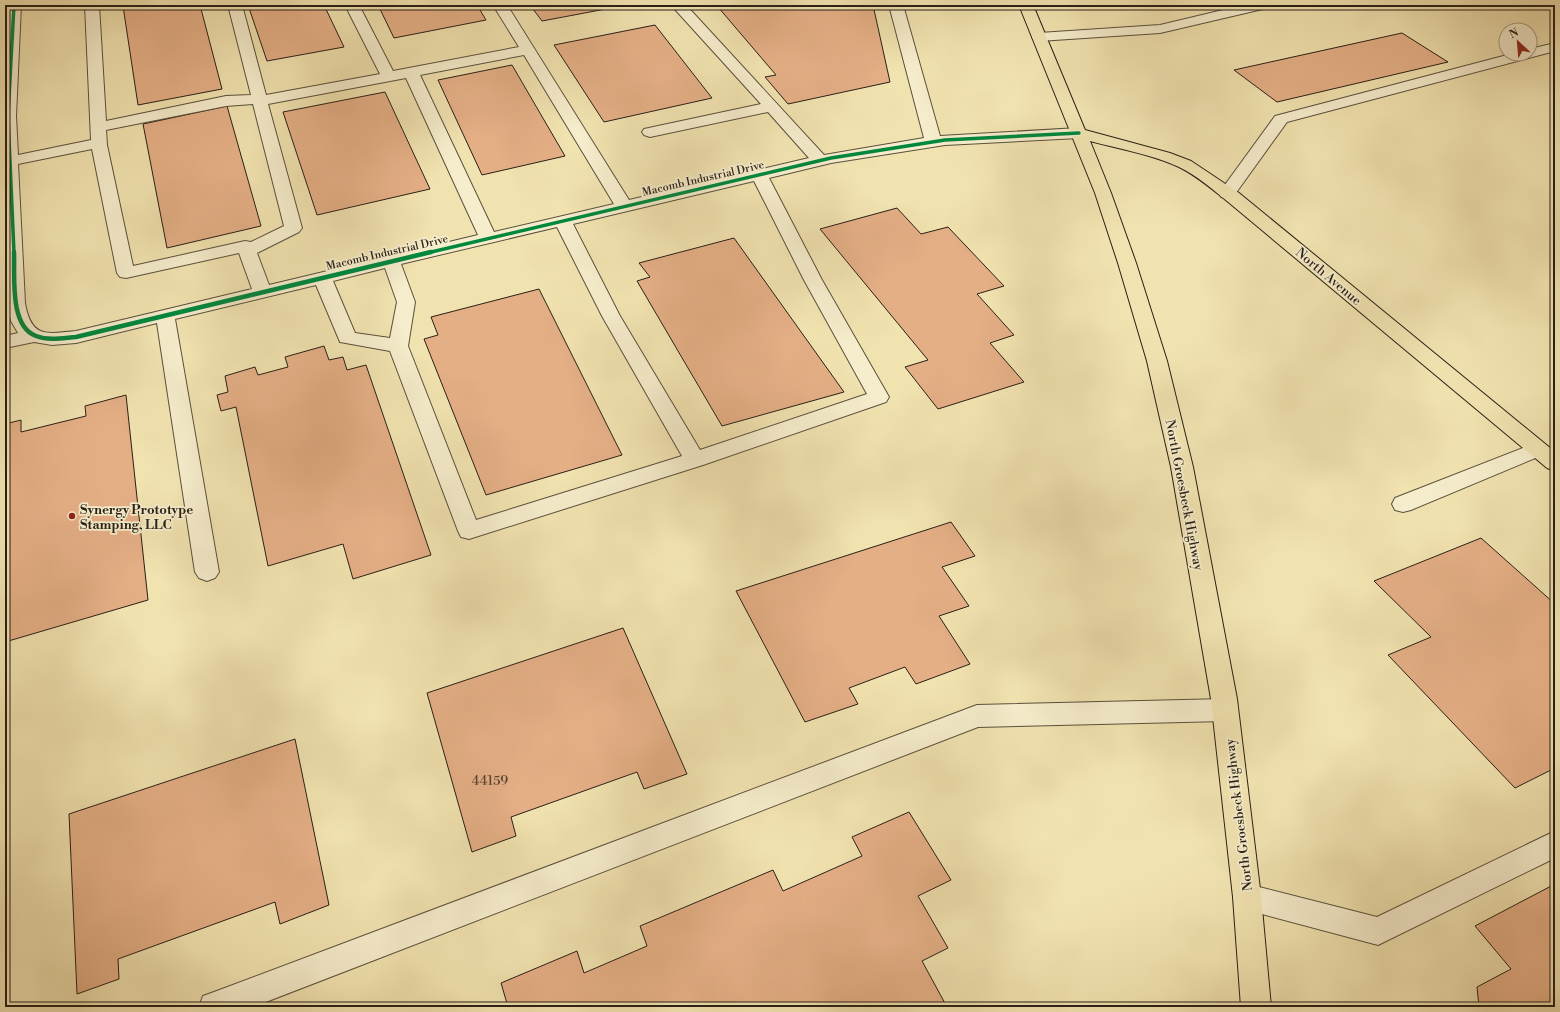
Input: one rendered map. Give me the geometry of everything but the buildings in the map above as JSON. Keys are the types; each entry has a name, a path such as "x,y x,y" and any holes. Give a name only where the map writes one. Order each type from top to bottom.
{"main road":[{"name":"North Groesbeck Highway","path":"1026,5 1103,193 1128,263 1157,361 1182,468 1225,710 1248,896 1256,1007"},
{"name":"North Avenue","path":"1079,133 1164,156 1185,164 1227,193 1555,463"}],"street":[{"path":"14,5 8,44 8,152 16,303 20,322 34,336"},
{"path":"92,5 99,135 126,273 245,246 262,292"},
{"path":"235,5 261,100 293,228 247,251"},
{"path":"352,5 389,76"},
{"path":"500,5 602,168 624,206"},
{"path":"678,5 820,160"},
{"path":"896,5 933,141"},
{"path":"1039,37 1160,29 1262,5"},
{"path":"1538,51 1554,47"},
{"path":"8,152 99,135 226,101 271,99 528,50"},
{"path":"1227,193 1281,120 1499,62"},
{"path":"411,72 488,238"},
{"path":"650,132 771,106"},
{"name":"Macomb Industrial Drive","path":"5,342 34,336 51,339 76,337 322,277 820,160 933,141 983,137 1079,133"},
{"path":"391,261 406,302 398,346 469,531 695,460 878,397 813,280 759,175"},
{"path":"562,220 611,316 695,460"},
{"path":"322,277 347,338 398,346"},
{"path":"165,316 207,572"},
{"path":"1403,504 1538,449"},
{"path":"214,1007 977,716 1225,710"},
{"path":"1248,896 1378,931 1555,844"}],"cycle path":[{"path":"14,5 8,116 16,303 19,319 25,328 37,337 52,339 76,337 391,261 831,158 945,140 1079,133"}],"place":[{"name":"Synergy Prototype Stamping, LLC","path":"72,516"}]}
